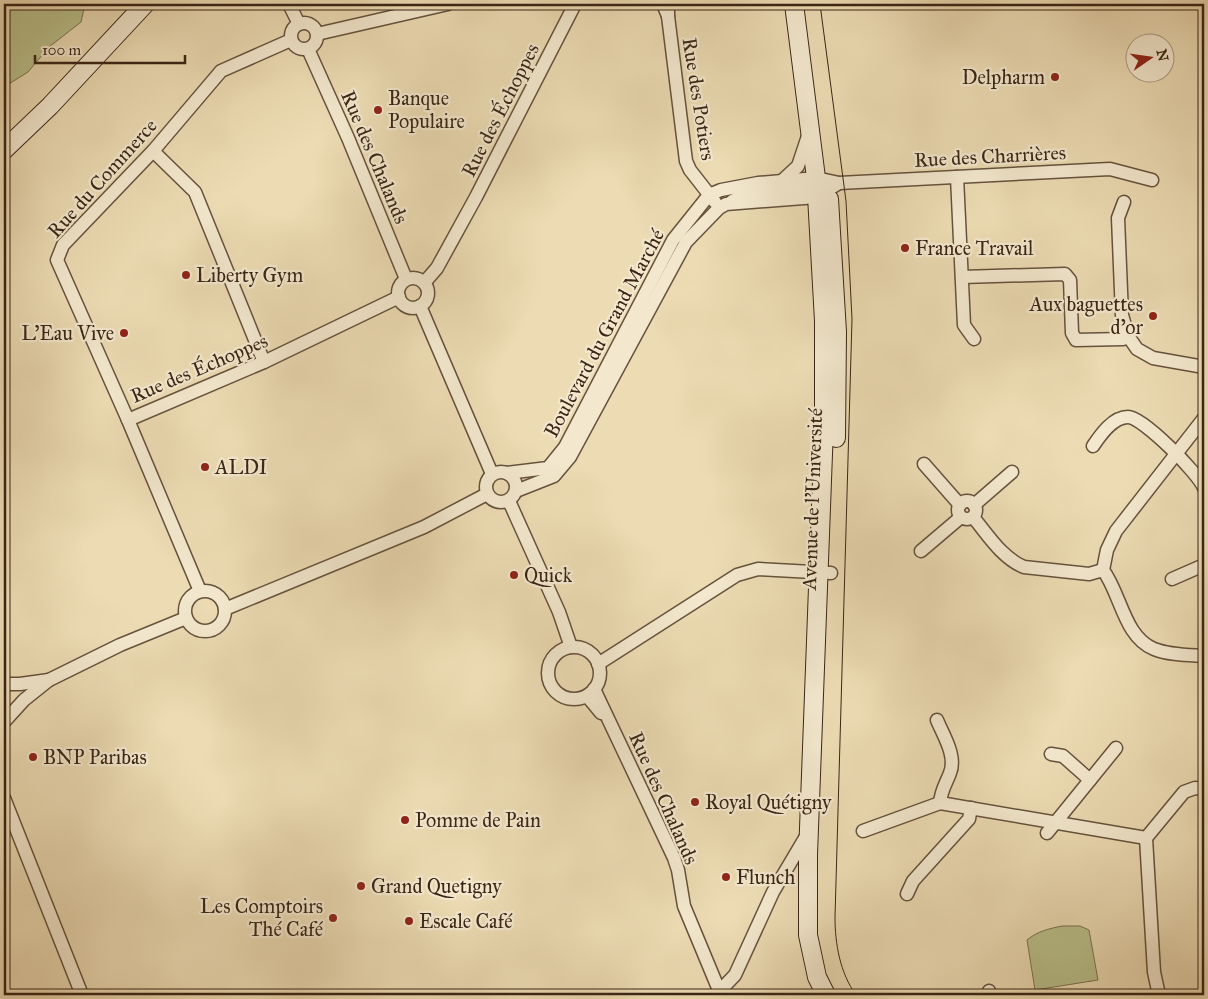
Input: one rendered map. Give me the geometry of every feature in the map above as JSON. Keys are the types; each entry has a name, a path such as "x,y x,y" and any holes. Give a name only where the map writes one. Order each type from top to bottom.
{"main road":[{"path":"4,143 134,4"},
{"path":"4,150 50,106 145,4"},
{"name":"Avenue de l'Université","path":"794,4 810,131 823,183"},
{"name":"Avenue de l'Université","path":"806,4 837,332 825,573 809,831 808,936 817,977 826,995"},
{"name":"Avenue de l'Université","path":"825,573 817,931 821,961 834,995"}],"street":[{"path":"289,4 299,24"},
{"path":"317,34 448,4"},
{"name":"Rue des Échoppes","path":"424,282 436,268 476,197 575,4"},
{"name":"Rue des Potiers","path":"663,4 668,10 686,160 690,170 709,195 723,206"},
{"path":"299,24 310,25 317,34 317,42 308,49 299,49 291,40 293,29 299,24"},
{"name":"Rue du Commerce","path":"128,420 57,260 63,245 153,151 221,71 291,40"},
{"name":"Rue des Chalands","path":"308,49 348,138 406,279"},
{"path":"783,180 798,166 810,131"},
{"path":"153,151 196,192 264,362"},
{"name":"Rue des Charrières","path":"823,183 1110,168 1152,180"},
{"path":"957,177 964,325 974,339"},
{"path":"709,195 735,186 783,180 823,183"},
{"name":"Boulevard du Grand Marché","path":"512,496 554,476 570,457 686,242 723,206 748,193 823,183"},
{"name":"Boulevard du Grand Marché","path":"507,473 548,468 565,447 673,240 709,195"},
{"path":"1124,202 1118,218 1122,315 1128,336 1137,349 1153,358 1204,367"},
{"path":"962,278 1064,274 1070,280 1072,332 1076,340 1123,339 1128,336"},
{"path":"416,278 424,282 428,295 420,306 407,306 398,297 399,286 406,279 416,278"},
{"name":"Rue des Échoppes","path":"200,591 128,420 264,362 398,297"},
{"path":"420,306 492,474"},
{"path":"1093,446 1103,431 1124,418 1132,418 1166,443 1199,478 1204,488"},
{"path":"1204,418 1116,531 1107,550 1103,570 1112,582 1129,626 1136,637 1155,650 1204,656"},
{"path":"924,464 1007,558 1015,563 1024,567 1089,574 1103,570"},
{"path":"921,551 1012,472"},
{"path":"512,496 496,502 487,494 486,481 492,474 507,473 515,480 512,496 571,647"},
{"path":"225,609 424,527 487,494"},
{"path":"1172,579 1204,565"},
{"path":"598,664 742,573 758,569 825,573"},
{"path":"200,591 214,592 223,603 225,609 222,622 211,630 205,631 193,628 186,618 184,611 188,598 200,591"},
{"path":"4,720 24,700 49,680 120,645 186,618"},
{"path":"571,647 587,650 598,664 600,670 593,690 575,699 566,698 553,689 548,679 551,660 563,649 571,647"},
{"path":"4,684 49,680"},
{"name":"Rue des Chalands","path":"593,690 602,715 643,801 646,802 674,858 684,906 718,990"},
{"path":"4,706 4,720"},
{"path":"937,720 952,763 950,774 941,790 940,803"},
{"path":"1047,833 1116,748"},
{"path":"1051,754 1063,756 1090,780"},
{"path":"1159,995 1154,972 1146,838 1184,792 1195,788 1204,789"},
{"path":"4,798 82,995"},
{"path":"863,831 940,803 1146,838"},
{"path":"907,894 913,881 969,819 971,808"},
{"path":"718,990 735,975 773,892 809,831"}],"green space":[{"path":"4,4 85,4 81,22 49,47 28,72 4,87"},
{"path":"1062,926 1080,926 1089,930 1098,980 1035,990 1027,940 1039,932"}],"tram line":[{"path":"820,4 846,201 852,319 835,917 836,937 842,968 856,995"}],"place":[{"name":"Delpharm","path":"1055,77"},
{"name":"Banque Populaire","path":"378,110"},
{"name":"France Travail","path":"905,248"},
{"name":"Liberty Gym","path":"186,275"},
{"name":"Aux baguettes d'or","path":"1153,316"},
{"name":"L'Eau Vive","path":"124,333"},
{"name":"ALDI","path":"205,467"},
{"name":"Quick","path":"514,575"},
{"name":"BNP Paribas","path":"33,757"},
{"name":"Royal Quétigny","path":"695,802"},
{"name":"Pomme de Pain","path":"405,820"},
{"name":"Flunch","path":"726,877"},
{"name":"Grand Quetigny","path":"361,886"},
{"name":"Les Comptoirs Thé Café","path":"333,918"},
{"name":"Escale Café","path":"409,921"}]}
